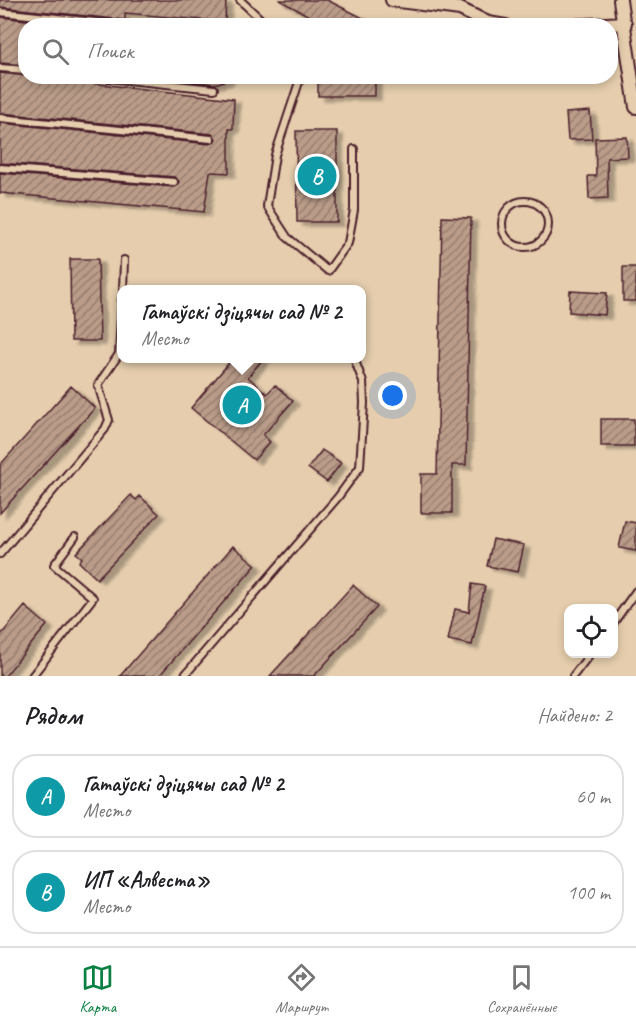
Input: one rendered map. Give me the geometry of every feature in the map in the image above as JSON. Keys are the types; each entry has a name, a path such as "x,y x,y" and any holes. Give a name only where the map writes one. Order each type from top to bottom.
{"street":[{"path":"392,0 460,9 478,18"},
{"path":"620,0 636,106"},
{"path":"618,23 625,23"}],"lane":[{"path":"240,0 259,18"},
{"path":"0,12 57,18"},
{"path":"0,68 18,69"},
{"path":"172,84 214,88"},
{"path":"299,84 275,155 267,206 287,237 328,271 348,243 354,210 354,149"},
{"path":"0,118 211,139"},
{"path":"0,168 174,182"},
{"path":"531,201 545,212 548,224 546,234 536,244 518,246 505,236 502,217 515,202 531,201"},
{"path":"123,285 124,260"},
{"path":"0,554 105,429 109,420 98,385 117,357"},
{"path":"184,676 331,506 360,467 364,403 363,382 356,363"},
{"path":"32,676 93,598 54,565 75,537"},
{"path":"618,616 636,591"},
{"path":"573,676 587,658"}],"building":[{"path":"0,0 226,0 225,18 181,18 125,13 125,18 106,18 0,7"},
{"path":"279,0 327,0 363,18 313,18"},
{"path":"0,17 18,19 18,64 0,63"},
{"path":"0,73 18,75 18,84 99,84 234,99 233,129 229,129 229,173 210,172 204,212 0,193 0,173 174,187 179,182 174,177 0,163 0,123 210,144 216,139 212,134 0,113"},
{"path":"318,84 375,84 375,96 318,96"},
{"path":"590,111 592,139 568,140 566,113"},
{"path":"296,131 337,131 337,222 297,222"},
{"path":"627,137 628,157 607,158 608,198 589,199 588,176 596,176 595,138"},
{"path":"442,217 471,218 466,465 452,465 452,513 421,513 421,474 437,474"},
{"path":"70,259 98,259 100,341 71,341"},
{"path":"623,267 636,267 636,301 623,301"},
{"path":"570,291 607,293 605,315 569,312"},
{"path":"229,363 260,363 248,377 267,394 275,385 293,401 263,435 270,442 254,460 191,408"},
{"path":"71,386 95,408 0,513 0,465"},
{"path":"601,419 634,419 634,446 601,446"},
{"path":"322,450 341,463 327,482 308,468"},
{"path":"131,495 136,500 140,496 159,514 97,579 79,562 82,558 76,553"},
{"path":"625,521 636,523 636,551 619,548"},
{"path":"493,539 524,545 518,572 487,566"},
{"path":"233,546 256,565 159,676 120,676"},
{"path":"472,584 485,586 472,645 448,640 455,609 469,612"},
{"path":"353,585 377,607 314,676 270,676"},
{"path":"25,606 47,625 5,676 0,676 0,636"}],"place":[{"name":"ИП «Алвеста»","path":"317,176"},
{"name":"Гатаўскі дзіцячы сад № 2","path":"242,405"}]}
